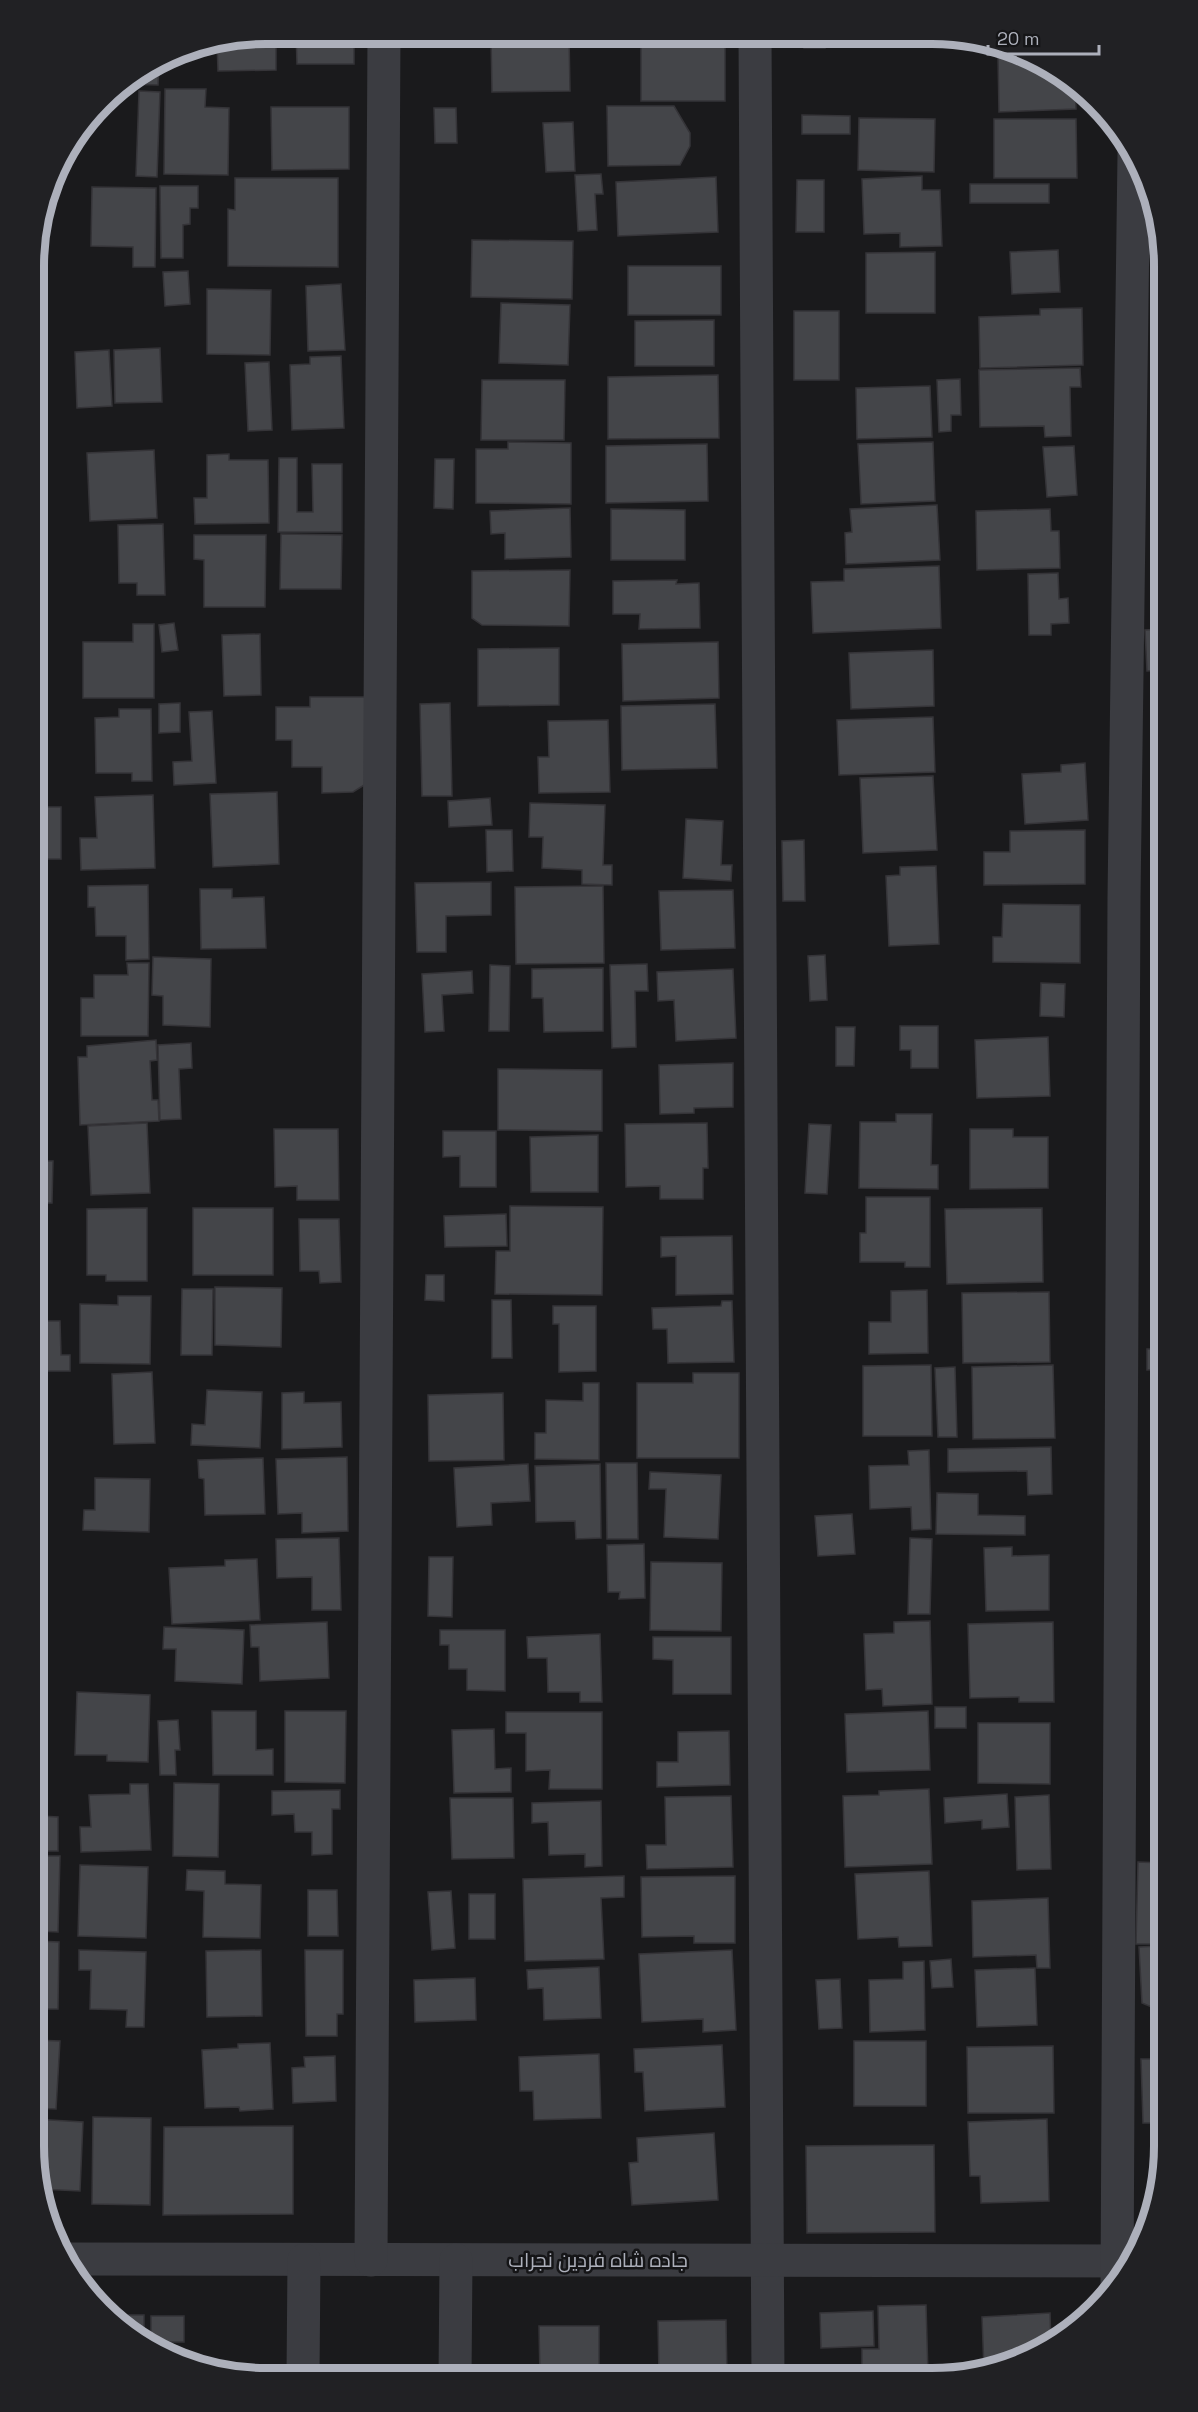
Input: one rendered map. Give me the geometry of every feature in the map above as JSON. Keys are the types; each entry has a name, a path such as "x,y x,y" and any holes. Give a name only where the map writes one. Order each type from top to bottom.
{"street":[{"path":"371,2259 384,44"},
{"path":"755,44 768,2368"},
{"path":"1122,2262 1124,898 1134,171"},
{"name":"جاده شاه فردین نجراب","path":"74,2259 768,2260 1117,2270"},
{"path":"303,2368 304,2260"},
{"path":"455,2368 456,2260"}],"building":[{"path":"276,44 276,70 218,71 217,49 237,45"},
{"path":"296,44 354,44 354,64 297,64"},
{"path":"491,44 569,44 570,91 492,92"},
{"path":"641,44 725,44 725,101 641,101"},
{"path":"804,44 825,44 825,48 804,48"},
{"path":"998,57 1009,57 1031,66 1075,96 1076,109 999,112"},
{"path":"159,71 158,85 137,84"},
{"path":"165,89 206,89 205,107 229,108 228,175 164,174"},
{"path":"139,91 160,92 157,177 136,176"},
{"path":"607,106 674,106 690,133 690,146 680,165 608,166"},
{"path":"271,107 349,107 349,169 272,170"},
{"path":"434,108 456,108 457,143 435,143"},
{"path":"802,115 850,116 850,134 802,134"},
{"path":"859,118 935,119 934,172 858,170"},
{"path":"994,119 1076,119 1077,178 994,178"},
{"path":"573,122 575,171 546,172 543,123"},
{"path":"601,174 603,194 595,194 597,230 578,231 575,175"},
{"path":"922,176 922,190 940,190 942,246 900,247 900,233 864,234 862,179"},
{"path":"716,177 718,232 618,236 616,182"},
{"path":"235,178 338,178 338,267 228,266 228,209 235,210"},
{"path":"797,180 824,180 824,232 796,232"},
{"path":"970,184 1049,184 1049,203 970,203"},
{"path":"160,186 198,186 198,208 190,208 190,224 183,225 183,258 161,258"},
{"path":"92,187 156,188 155,267 133,267 133,247 91,246"},
{"path":"472,240 573,241 572,299 471,297"},
{"path":"1058,250 1060,292 1012,294 1010,252"},
{"path":"935,252 935,313 866,313 866,253"},
{"path":"628,266 721,266 721,315 628,315"},
{"path":"188,271 190,304 165,306 163,272"},
{"path":"341,284 345,350 308,351 306,286"},
{"path":"207,289 271,290 270,355 207,354"},
{"path":"501,303 570,305 568,365 499,363"},
{"path":"1082,308 1083,365 980,368 979,317 1040,315 1040,309"},
{"path":"794,311 839,311 839,380 794,380"},
{"path":"714,320 714,366 635,366 635,321"},
{"path":"160,348 162,402 115,403 114,350"},
{"path":"109,350 112,406 77,408 75,352"},
{"path":"341,356 344,428 292,430 290,365 310,364 310,357"},
{"path":"269,362 272,430 248,431 245,363"},
{"path":"1080,368 1081,387 1070,387 1071,436 1045,437 1044,426 980,427 979,370"},
{"path":"718,375 719,438 608,439 608,377"},
{"path":"960,379 961,415 951,415 951,431 939,432 937,380"},
{"path":"482,380 565,380 564,440 481,440"},
{"path":"930,386 932,437 857,439 856,388"},
{"path":"508,442 571,443 571,504 476,503 476,449 508,449"},
{"path":"933,442 935,501 861,504 858,444"},
{"path":"707,444 708,501 606,503 606,446"},
{"path":"1074,446 1077,495 1047,497 1043,447"},
{"path":"154,450 157,518 90,521 87,453"},
{"path":"229,454 229,460 268,460 269,523 195,524 194,498 207,498 207,455"},
{"path":"279,458 297,458 297,512 313,512 312,464 342,464 342,532 278,532"},
{"path":"435,459 454,459 453,509 434,508"},
{"path":"937,505 940,560 846,564 845,533 852,532 850,509"},
{"path":"570,508 571,557 505,559 505,533 491,534 490,511"},
{"path":"611,509 685,510 685,560 611,560"},
{"path":"1050,509 1051,531 1059,531 1060,568 977,570 976,511"},
{"path":"163,524 165,595 137,595 137,583 119,583 118,525"},
{"path":"281,534 342,535 341,589 280,589"},
{"path":"194,535 266,535 265,607 204,607 204,560 194,559"},
{"path":"939,566 941,628 813,633 811,582 844,581 844,569"},
{"path":"570,570 569,626 482,625 472,618 472,571"},
{"path":"1058,573 1059,599 1068,598 1069,623 1051,624 1051,635 1029,635 1028,574"},
{"path":"677,580 676,584 699,583 700,628 639,629 640,614 613,614 613,581"},
{"path":"174,623 178,650 162,652 159,625"},
{"path":"133,624 154,624 154,698 83,698 83,642 133,642"},
{"path":"1145,630 1154,630 1154,671 1147,671"},
{"path":"260,634 261,695 224,696 222,635"},
{"path":"718,642 719,698 623,701 622,644"},
{"path":"559,648 559,705 478,706 478,649"},
{"path":"933,650 934,706 851,709 849,653"},
{"path":"310,697 368,697 369,782 353,792 322,793 322,767 292,767 292,740 276,740 276,707 310,707"},
{"path":"180,703 180,732 159,733 159,704"},
{"path":"450,703 452,796 422,796 420,704"},
{"path":"715,704 717,768 622,770 621,706"},
{"path":"119,709 151,709 152,781 132,781 132,773 96,773 95,718 119,717"},
{"path":"212,711 216,783 174,785 173,762 192,761 189,712"},
{"path":"933,717 935,772 839,775 837,720"},
{"path":"608,720 610,792 539,793 538,757 549,757 548,721"},
{"path":"1085,763 1088,820 1025,824 1022,774 1061,772 1061,765"},
{"path":"933,776 937,850 863,853 860,778"},
{"path":"277,792 279,864 213,867 210,794"},
{"path":"153,795 155,868 81,870 80,838 97,838 95,797"},
{"path":"490,798 492,825 449,827 448,801"},
{"path":"530,803 605,805 603,865 612,865 612,885 582,884 582,870 542,868 543,837 529,837"},
{"path":"44,807 61,807 61,859 44,859"},
{"path":"686,819 723,821 721,865 732,865 731,881 683,878"},
{"path":"486,830 512,830 513,871 487,872"},
{"path":"1085,830 1085,884 984,885 984,852 1010,852 1010,831"},
{"path":"804,840 805,901 783,901 782,841"},
{"path":"936,866 939,944 889,946 886,876 900,875 900,867"},
{"path":"491,882 491,915 446,916 446,952 417,952 415,883"},
{"path":"148,885 149,959 126,960 126,936 96,936 95,907 88,907 88,886"},
{"path":"603,886 604,963 516,964 515,887"},
{"path":"200,889 232,889 232,898 264,897 266,948 201,949"},
{"path":"733,890 735,948 661,950 659,891"},
{"path":"1003,904 1080,905 1080,963 993,962 993,937 1002,937"},
{"path":"825,955 827,1000 810,1001 808,956"},
{"path":"153,957 211,959 210,1027 163,1025 163,996 152,995"},
{"path":"127,963 149,963 148,1036 81,1036 81,998 94,998 94,975 128,975"},
{"path":"647,964 648,991 635,991 636,1047 612,1048 610,965"},
{"path":"490,965 510,966 509,1031 489,1031"},
{"path":"603,968 603,1031 544,1032 543,998 532,998 532,969"},
{"path":"733,969 736,1038 676,1041 674,1000 658,1001 657,972"},
{"path":"472,971 473,993 442,995 444,1031 425,1032 422,974"},
{"path":"1041,983 1065,984 1064,1017 1040,1016"},
{"path":"900,1026 938,1026 938,1068 911,1068 911,1050 900,1050"},
{"path":"836,1027 855,1027 854,1066 836,1066"},
{"path":"1048,1037 1050,1096 977,1098 975,1040"},
{"path":"156,1040 157,1060 150,1061 152,1100 158,1100 159,1121 80,1125 78,1057 87,1057 87,1046"},
{"path":"191,1043 192,1068 179,1069 181,1119 160,1120 158,1045"},
{"path":"733,1063 733,1107 694,1108 694,1113 660,1114 659,1065"},
{"path":"498,1069 602,1070 602,1131 498,1130"},
{"path":"896,1114 932,1114 931,1165 938,1165 938,1189 859,1188 860,1122 896,1122"},
{"path":"147,1123 150,1193 91,1195 88,1126"},
{"path":"707,1123 708,1168 703,1168 703,1199 660,1199 660,1186 626,1187 625,1124"},
{"path":"809,1124 831,1125 827,1194 805,1193"},
{"path":"274,1129 338,1129 339,1200 297,1200 297,1186 275,1187"},
{"path":"970,1129 1013,1129 1013,1137 1048,1137 1048,1188 970,1189"},
{"path":"443,1131 496,1131 496,1187 460,1187 460,1156 443,1157"},
{"path":"598,1135 598,1192 531,1192 530,1137"},
{"path":"44,1161 53,1161 52,1203 44,1203"},
{"path":"866,1197 930,1197 930,1267 905,1267 905,1262 860,1262 860,1233 866,1233"},
{"path":"510,1206 603,1207 602,1295 495,1294 496,1251 510,1251"},
{"path":"147,1208 147,1281 106,1281 106,1275 87,1275 87,1209"},
{"path":"193,1208 273,1208 273,1275 193,1275"},
{"path":"1042,1208 1043,1282 947,1284 945,1209"},
{"path":"506,1214 507,1246 445,1247 444,1216"},
{"path":"299,1219 339,1219 341,1282 320,1283 319,1271 300,1271"},
{"path":"732,1236 733,1294 676,1295 676,1256 661,1257 661,1237"},
{"path":"426,1275 444,1275 444,1301 425,1300"},
{"path":"215,1287 282,1288 281,1347 215,1345"},
{"path":"182,1289 213,1289 212,1355 181,1355"},
{"path":"927,1290 928,1353 869,1354 869,1322 891,1322 891,1291"},
{"path":"1049,1292 1050,1362 963,1363 962,1293"},
{"path":"118,1296 151,1296 150,1364 80,1363 80,1304 118,1305"},
{"path":"492,1300 511,1300 512,1358 492,1358"},
{"path":"722,1301 732,1301 734,1362 668,1363 667,1329 653,1329 652,1308 721,1306"},
{"path":"553,1306 596,1306 596,1371 559,1372 559,1324 553,1324"},
{"path":"44,1321 60,1321 61,1355 70,1355 70,1371 44,1371"},
{"path":"1147,1349 1154,1349 1154,1370 1147,1370"},
{"path":"931,1365 932,1436 863,1436 863,1366"},
{"path":"1053,1365 1055,1438 973,1439 972,1367"},
{"path":"955,1367 957,1437 938,1437 935,1368"},
{"path":"152,1372 155,1443 114,1444 112,1374"},
{"path":"693,1373 739,1373 739,1458 637,1458 637,1383 693,1383"},
{"path":"583,1383 599,1383 599,1460 535,1459 535,1433 546,1433 546,1400 583,1401"},
{"path":"207,1390 262,1392 260,1448 191,1445 192,1424 205,1425"},
{"path":"304,1392 304,1403 341,1402 342,1447 282,1449 282,1393"},
{"path":"503,1393 504,1460 429,1461 428,1395"},
{"path":"1051,1447 1052,1494 1028,1495 1027,1471 948,1472 948,1449"},
{"path":"929,1450 931,1529 912,1530 911,1507 870,1509 869,1466 909,1465 908,1451"},
{"path":"347,1457 348,1531 302,1533 302,1513 278,1514 276,1459"},
{"path":"263,1458 265,1514 205,1515 204,1479 199,1478 198,1460"},
{"path":"606,1463 637,1463 638,1539 607,1539"},
{"path":"528,1464 530,1501 491,1503 492,1525 457,1527 454,1468"},
{"path":"600,1464 601,1538 576,1539 575,1521 536,1522 535,1466"},
{"path":"650,1472 721,1475 718,1539 664,1537 666,1489 649,1489"},
{"path":"95,1478 150,1479 149,1532 83,1530 84,1510 95,1510"},
{"path":"937,1493 978,1494 978,1515 1025,1516 1025,1535 936,1534"},
{"path":"852,1514 855,1554 818,1556 815,1516"},
{"path":"339,1538 341,1610 312,1610 312,1577 277,1578 276,1539"},
{"path":"910,1538 932,1539 930,1614 908,1614"},
{"path":"644,1544 645,1598 619,1599 620,1592 608,1592 607,1545"},
{"path":"1012,1547 1012,1556 1049,1555 1049,1610 986,1611 984,1548"},
{"path":"429,1557 453,1557 452,1617 428,1616"},
{"path":"257,1559 260,1620 172,1624 169,1568 225,1566 225,1560"},
{"path":"651,1562 722,1563 721,1631 650,1630"},
{"path":"930,1621 932,1704 883,1706 882,1689 866,1690 864,1634 894,1633 894,1622"},
{"path":"327,1622 329,1678 260,1681 259,1647 251,1647 250,1625"},
{"path":"1053,1622 1054,1702 1019,1702 1019,1697 970,1698 968,1624"},
{"path":"164,1627 244,1630 242,1684 175,1681 176,1649 163,1649"},
{"path":"440,1630 505,1630 505,1691 467,1690 467,1669 449,1669 449,1645 440,1645"},
{"path":"600,1634 602,1702 580,1702 580,1692 548,1692 547,1658 528,1658 527,1637"},
{"path":"653,1637 731,1637 731,1694 673,1694 673,1660 653,1659"},
{"path":"77,1692 150,1695 148,1762 107,1761 107,1755 75,1755"},
{"path":"935,1707 966,1707 966,1728 935,1728"},
{"path":"212,1711 256,1711 256,1750 273,1749 273,1775 213,1775"},
{"path":"285,1711 346,1711 345,1783 285,1782"},
{"path":"928,1711 930,1770 847,1772 845,1714"},
{"path":"506,1712 602,1712 602,1789 549,1789 550,1770 526,1771 526,1733 506,1733"},
{"path":"178,1720 180,1750 175,1750 176,1775 160,1775 158,1721"},
{"path":"978,1723 1050,1723 1050,1784 978,1783"},
{"path":"494,1729 495,1769 511,1768 511,1792 454,1793 452,1730"},
{"path":"729,1731 730,1785 657,1787 657,1762 678,1762 678,1732"},
{"path":"174,1783 219,1784 218,1857 173,1856"},
{"path":"130,1784 148,1784 151,1850 81,1852 80,1827 91,1827 89,1795 130,1794"},
{"path":"929,1789 932,1864 845,1867 843,1796 879,1795 879,1791"},
{"path":"340,1790 340,1809 332,1809 332,1854 312,1855 312,1832 295,1832 294,1814 272,1815 272,1791"},
{"path":"1007,1794 1009,1827 982,1829 982,1820 945,1823 944,1798"},
{"path":"1049,1795 1051,1869 1017,1870 1015,1797"},
{"path":"731,1796 733,1867 647,1869 646,1845 666,1845 665,1797"},
{"path":"450,1798 513,1798 514,1858 452,1859"},
{"path":"601,1801 602,1866 585,1867 585,1854 549,1855 548,1822 532,1823 532,1803"},
{"path":"44,1816 58,1817 58,1851 44,1851"},
{"path":"44,1856 60,1856 58,1932 44,1931"},
{"path":"1138,1862 1154,1863 1154,1944 1136,1944"},
{"path":"80,1865 148,1867 146,1938 78,1936"},
{"path":"187,1870 225,1871 225,1884 261,1885 260,1938 203,1937 204,1891 186,1890"},
{"path":"929,1871 932,1946 899,1947 898,1937 858,1939 855,1874"},
{"path":"624,1876 624,1897 601,1898 604,1959 525,1961 523,1879"},
{"path":"735,1876 735,1943 694,1943 694,1936 642,1937 641,1877"},
{"path":"308,1890 337,1890 338,1936 308,1936"},
{"path":"451,1891 455,1948 432,1950 428,1892"},
{"path":"469,1894 495,1894 495,1939 469,1939"},
{"path":"1048,1898 1050,1968 1037,1968 1036,1955 973,1957 972,1901"},
{"path":"44,1941 59,1942 58,2009 44,2009"},
{"path":"1154,1946 1154,2008 1142,2003 1139,1947"},
{"path":"79,1950 146,1952 144,2027 126,2027 127,2010 90,2009 91,1970 79,1970"},
{"path":"261,1950 262,2016 207,2017 206,1951"},
{"path":"305,1950 343,1950 343,2014 337,2014 337,2036 306,2036"},
{"path":"732,1950 736,2030 703,2032 703,2019 642,2022 639,1954"},
{"path":"951,1959 953,1987 932,1988 930,1961"},
{"path":"924,1961 925,2030 870,2032 869,1980 903,1979 903,1962"},
{"path":"599,1967 601,2018 544,2020 543,1988 528,1989 527,1970"},
{"path":"1035,1968 1037,2025 977,2027 975,1970"},
{"path":"475,1978 476,2020 415,2022 414,1980"},
{"path":"840,1979 842,2028 819,2029 816,1980"},
{"path":"44,2040 60,2041 56,2109 44,2108"},
{"path":"854,2041 926,2041 926,2106 854,2106"},
{"path":"270,2043 273,2109 240,2111 239,2107 205,2108 202,2050 238,2048 238,2044"},
{"path":"722,2045 725,2107 645,2111 643,2072 635,2072 634,2049"},
{"path":"1053,2046 1054,2113 968,2113 967,2047"},
{"path":"599,2054 601,2118 534,2120 533,2091 520,2091 519,2057"},
{"path":"335,2056 336,2101 293,2103 292,2068 305,2067 304,2057"},
{"path":"1141,2059 1154,2059 1154,2123 1143,2123"},
{"path":"93,2117 151,2118 150,2205 92,2204"},
{"path":"1047,2119 1049,2201 981,2203 980,2176 970,2176 968,2122"},
{"path":"44,2120 83,2122 80,2191 48,2189 44,2161"},
{"path":"293,2126 293,2214 163,2215 164,2127"},
{"path":"714,2133 718,2200 632,2205 629,2163 638,2162 637,2138"},
{"path":"934,2145 935,2232 807,2233 806,2146"},
{"path":"926,2305 928,2368 862,2368 862,2349 879,2349 878,2306"},
{"path":"873,2311 874,2346 821,2348 820,2313"},
{"path":"1050,2313 1051,2334 1017,2352 984,2362 982,2317"},
{"path":"121,2315 144,2315 144,2332"},
{"path":"151,2316 184,2316 184,2342 169,2342 169,2347 151,2337"},
{"path":"726,2320 727,2368 659,2368 658,2321"},
{"path":"539,2326 599,2326 599,2368 540,2368"}]}
